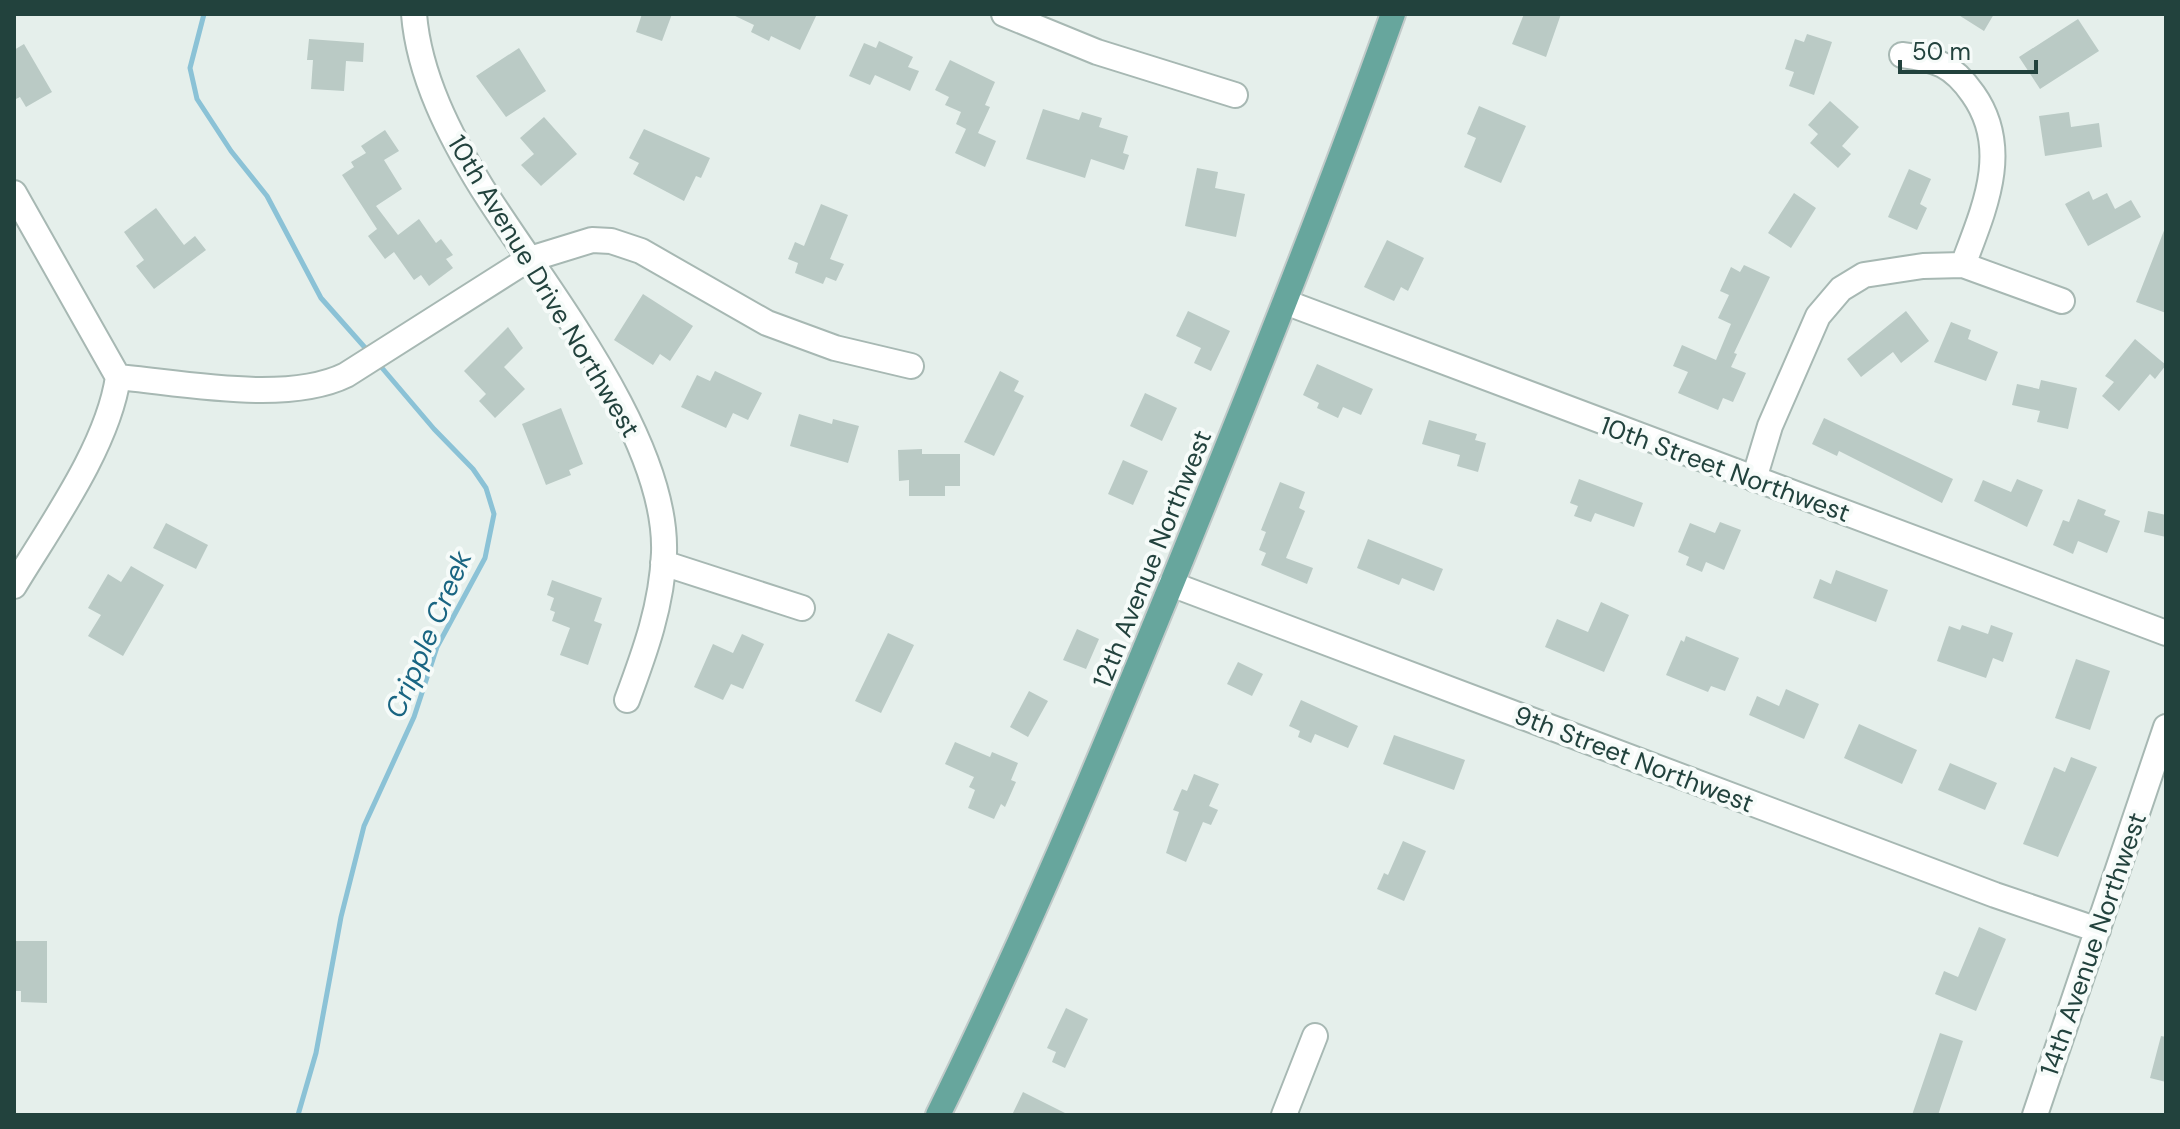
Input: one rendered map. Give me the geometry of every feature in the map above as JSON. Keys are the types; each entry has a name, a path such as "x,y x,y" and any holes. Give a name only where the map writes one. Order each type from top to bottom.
{"main road":[{"name":"12th Avenue Northwest","path":"938,1115 1058,861 1285,302 1393,14"}],"street":[{"name":"10th Avenue Drive Northwest","path":"414,14 423,62 447,126 632,426 655,493 663,563 653,626 627,700"},
{"path":"1004,14 1097,52 1235,95"},
{"path":"1902,55 1932,58 1957,72 1982,107 1991,132 1992,177 1963,265"},
{"path":"14,193 118,377 114,402 102,434 14,586"},
{"path":"118,377 286,390 317,387 346,375 527,260 592,240 624,243 767,323 835,348 911,366"},
{"path":"1754,479 1800,350 1818,316 1841,289 1864,275 1882,270 1963,265 2062,301"},
{"name":"10th Street Northwest","path":"1285,302 2166,633"},
{"path":"663,563 802,608"},
{"name":"9th Street Northwest","path":"1171,584 1995,895 2098,930"},
{"name":"14th Avenue Northwest","path":"2035,1115 2166,727"},
{"path":"1284,1115 1315,1036"}],"building":[{"path":"642,14 672,14 662,41 636,32"},
{"path":"731,14 817,14 800,50 771,36 769,41 751,32 754,25"},
{"path":"1524,14 1561,14 1546,57 1512,44"},
{"path":"1957,14 1994,14 1984,31"},
{"path":"2078,19 2099,51 2040,89 2019,57"},
{"path":"1807,34 1832,42 1814,95 1789,86 1794,72 1785,69 1795,39 1804,42"},
{"path":"309,39 364,43 363,62 346,61 344,91 311,89 313,60 307,60"},
{"path":"879,41 913,57 908,67 919,71 910,91 875,75 870,85 849,76 864,43 876,48"},
{"path":"24,44 52,92 26,107 20,97 14,100 14,50"},
{"path":"519,48 546,91 506,117 476,76"},
{"path":"950,60 995,82 985,105 990,107 978,133 996,141 985,167 955,153 966,129 956,124 961,112 945,105 949,97 935,90"},
{"path":"1830,101 1859,127 1842,146 1851,154 1838,168 1810,143 1818,134 1808,125"},
{"path":"1479,106 1526,126 1501,183 1464,167 1476,138 1467,134"},
{"path":"1043,109 1079,120 1082,112 1102,118 1099,127 1128,136 1123,153 1129,155 1124,170 1091,159 1085,178 1026,159"},
{"path":"2069,112 2071,127 2099,123 2102,147 2045,156 2039,116"},
{"path":"544,117 577,154 541,186 521,165 534,154 520,138"},
{"path":"644,129 710,158 701,178 696,176 684,201 633,174 639,163 629,158"},
{"path":"385,130 399,151 384,160 402,189 376,206 398,235 419,219 436,243 441,239 453,255 446,259 453,268 429,286 421,275 414,280 394,252 385,259 368,236 377,229 342,175 354,167 351,162 366,153 361,146"},
{"path":"1197,168 1218,172 1215,188 1245,194 1236,237 1185,226"},
{"path":"1909,169 1931,179 1920,204 1927,208 1917,230 1888,217"},
{"path":"2089,191 2093,200 2107,193 2115,209 2131,200 2141,217 2088,246 2065,204"},
{"path":"1794,193 1816,208 1791,248 1768,233"},
{"path":"821,204 848,215 830,259 844,264 836,281 826,277 823,284 795,273 798,263 788,259 795,242 804,246"},
{"path":"156,208 184,245 195,236 206,250 154,289 136,266 144,260 124,232"},
{"path":"2166,229 2166,313 2136,302"},
{"path":"1387,240 1424,258 1408,291 1401,287 1394,301 1364,287"},
{"path":"1744,265 1770,277 1734,353 1737,354 1731,367 1746,373 1733,402 1723,398 1718,410 1678,393 1688,372 1673,366 1682,345 1716,360 1731,324 1718,318 1729,295 1720,291 1731,267 1740,272"},
{"path":"643,294 693,326 670,361 660,354 653,365 614,340"},
{"path":"1188,311 1230,331 1211,371 1194,363 1201,348 1176,336"},
{"path":"1906,311 1929,341 1901,363 1893,352 1861,377 1847,359"},
{"path":"1951,322 1971,330 1968,339 1998,352 1986,381 1934,362"},
{"path":"508,327 523,348 504,367 525,389 495,418 479,401 486,394 464,371"},
{"path":"2135,339 2166,365 2155,379 2150,374 2119,411 2102,396 2114,382 2105,376"},
{"path":"1317,364 1373,389 1361,415 1343,407 1338,418 1317,408 1319,403 1303,395"},
{"path":"715,371 762,393 748,420 733,413 726,428 681,407 697,375 710,381"},
{"path":"1000,371 1019,381 1014,391 1024,396 994,456 964,442"},
{"path":"2041,380 2077,388 2068,429 2037,422 2040,411 2012,405 2017,384 2039,389"},
{"path":"1145,393 1177,408 1162,441 1130,426"},
{"path":"561,408 583,464 569,470 571,475 546,485 522,424"},
{"path":"799,414 832,424 833,419 859,426 848,463 790,446"},
{"path":"1824,418 1953,479 1942,503 1839,451 1837,456 1812,444"},
{"path":"1429,420 1477,434 1475,440 1486,443 1478,472 1457,466 1460,455 1422,444"},
{"path":"922,449 922,454 960,454 960,486 945,486 945,496 909,496 909,480 899,481 898,450"},
{"path":"1123,460 1148,471 1133,505 1108,494"},
{"path":"1579,479 1643,503 1634,527 1595,513 1591,522 1574,516 1578,506 1570,503"},
{"path":"2017,479 2043,490 2027,527 1974,501 1983,480 2011,492"},
{"path":"1280,482 1305,492 1299,508 1305,511 1286,558 1313,568 1307,584 1261,565 1266,553 1259,550 1266,532 1261,530"},
{"path":"2078,499 2106,510 2104,515 2120,521 2107,553 2078,541 2073,554 2053,545 2063,520 2069,522"},
{"path":"2148,511 2166,515 2166,537 2144,532"},
{"path":"1720,522 1741,530 1724,570 1706,562 1702,572 1686,565 1689,557 1678,552 1690,523 1715,533"},
{"path":"166,523 208,545 196,569 153,548"},
{"path":"1368,539 1443,569 1434,591 1402,578 1399,585 1357,568"},
{"path":"131,566 164,585 123,656 88,636 101,615 88,608 108,574 121,582"},
{"path":"1836,570 1888,590 1876,622 1813,598 1820,579 1831,584"},
{"path":"552,580 602,598 594,621 602,624 588,665 560,655 570,628 552,621 555,612 550,610 554,598 547,595"},
{"path":"1601,602 1629,615 1604,672 1545,647 1557,619 1588,632"},
{"path":"1962,625 1988,634 1991,625 2013,633 2003,662 1993,658 1986,678 1937,661 1949,626 1960,630"},
{"path":"1077,629 1099,639 1086,669 1063,660"},
{"path":"888,633 914,645 881,713 855,701"},
{"path":"742,634 764,644 743,689 731,684 723,700 694,687 713,644 733,653"},
{"path":"1686,636 1739,658 1725,691 1711,686 1708,692 1666,675 1681,640 1684,642"},
{"path":"2076,659 2110,671 2090,730 2055,718"},
{"path":"1238,662 1263,674 1252,696 1227,684"},
{"path":"1786,689 1819,704 1804,739 1749,715 1757,696 1779,706"},
{"path":"1029,691 1048,701 1028,737 1010,727"},
{"path":"1301,700 1358,726 1348,748 1315,734 1311,743 1298,737 1300,731 1289,726"},
{"path":"1859,724 1917,750 1902,784 1844,758"},
{"path":"1394,735 1465,760 1454,790 1383,764"},
{"path":"955,742 990,757 992,752 1018,763 1011,780 1016,782 1005,807 1001,804 994,819 968,808 975,790 969,787 974,777 945,764"},
{"path":"2071,757 2097,767 2058,857 2023,844 2054,767 2065,772"},
{"path":"1950,763 1997,783 1985,810 1938,790"},
{"path":"1194,774 1219,784 1209,806 1218,810 1211,825 1203,822 1186,862 1166,853 1179,812 1173,810 1182,789 1187,791"},
{"path":"1403,841 1426,851 1404,901 1377,889 1384,873 1388,875"},
{"path":"1979,927 2006,939 1976,1011 1935,994 1944,971 1958,977"},
{"path":"14,941 47,941 47,1003 21,1002 21,991 14,991"},
{"path":"1066,1008 1088,1019 1065,1068 1052,1062 1056,1052 1047,1048"},
{"path":"1940,1033 1963,1041 1938,1115 1912,1115"},
{"path":"2161,1036 2166,1037 2166,1082 2150,1078"},
{"path":"1023,1092 1069,1115 1012,1115"}],"waterway":[{"name":"Cripple Creek","path":"204,14 190,68 197,99 231,151 267,196 321,298 368,351"},
{"name":"Cripple Creek","path":"298,1115 316,1053 341,917 364,826 414,717 437,647 485,558 494,514 486,488 473,469 377,362"}]}
